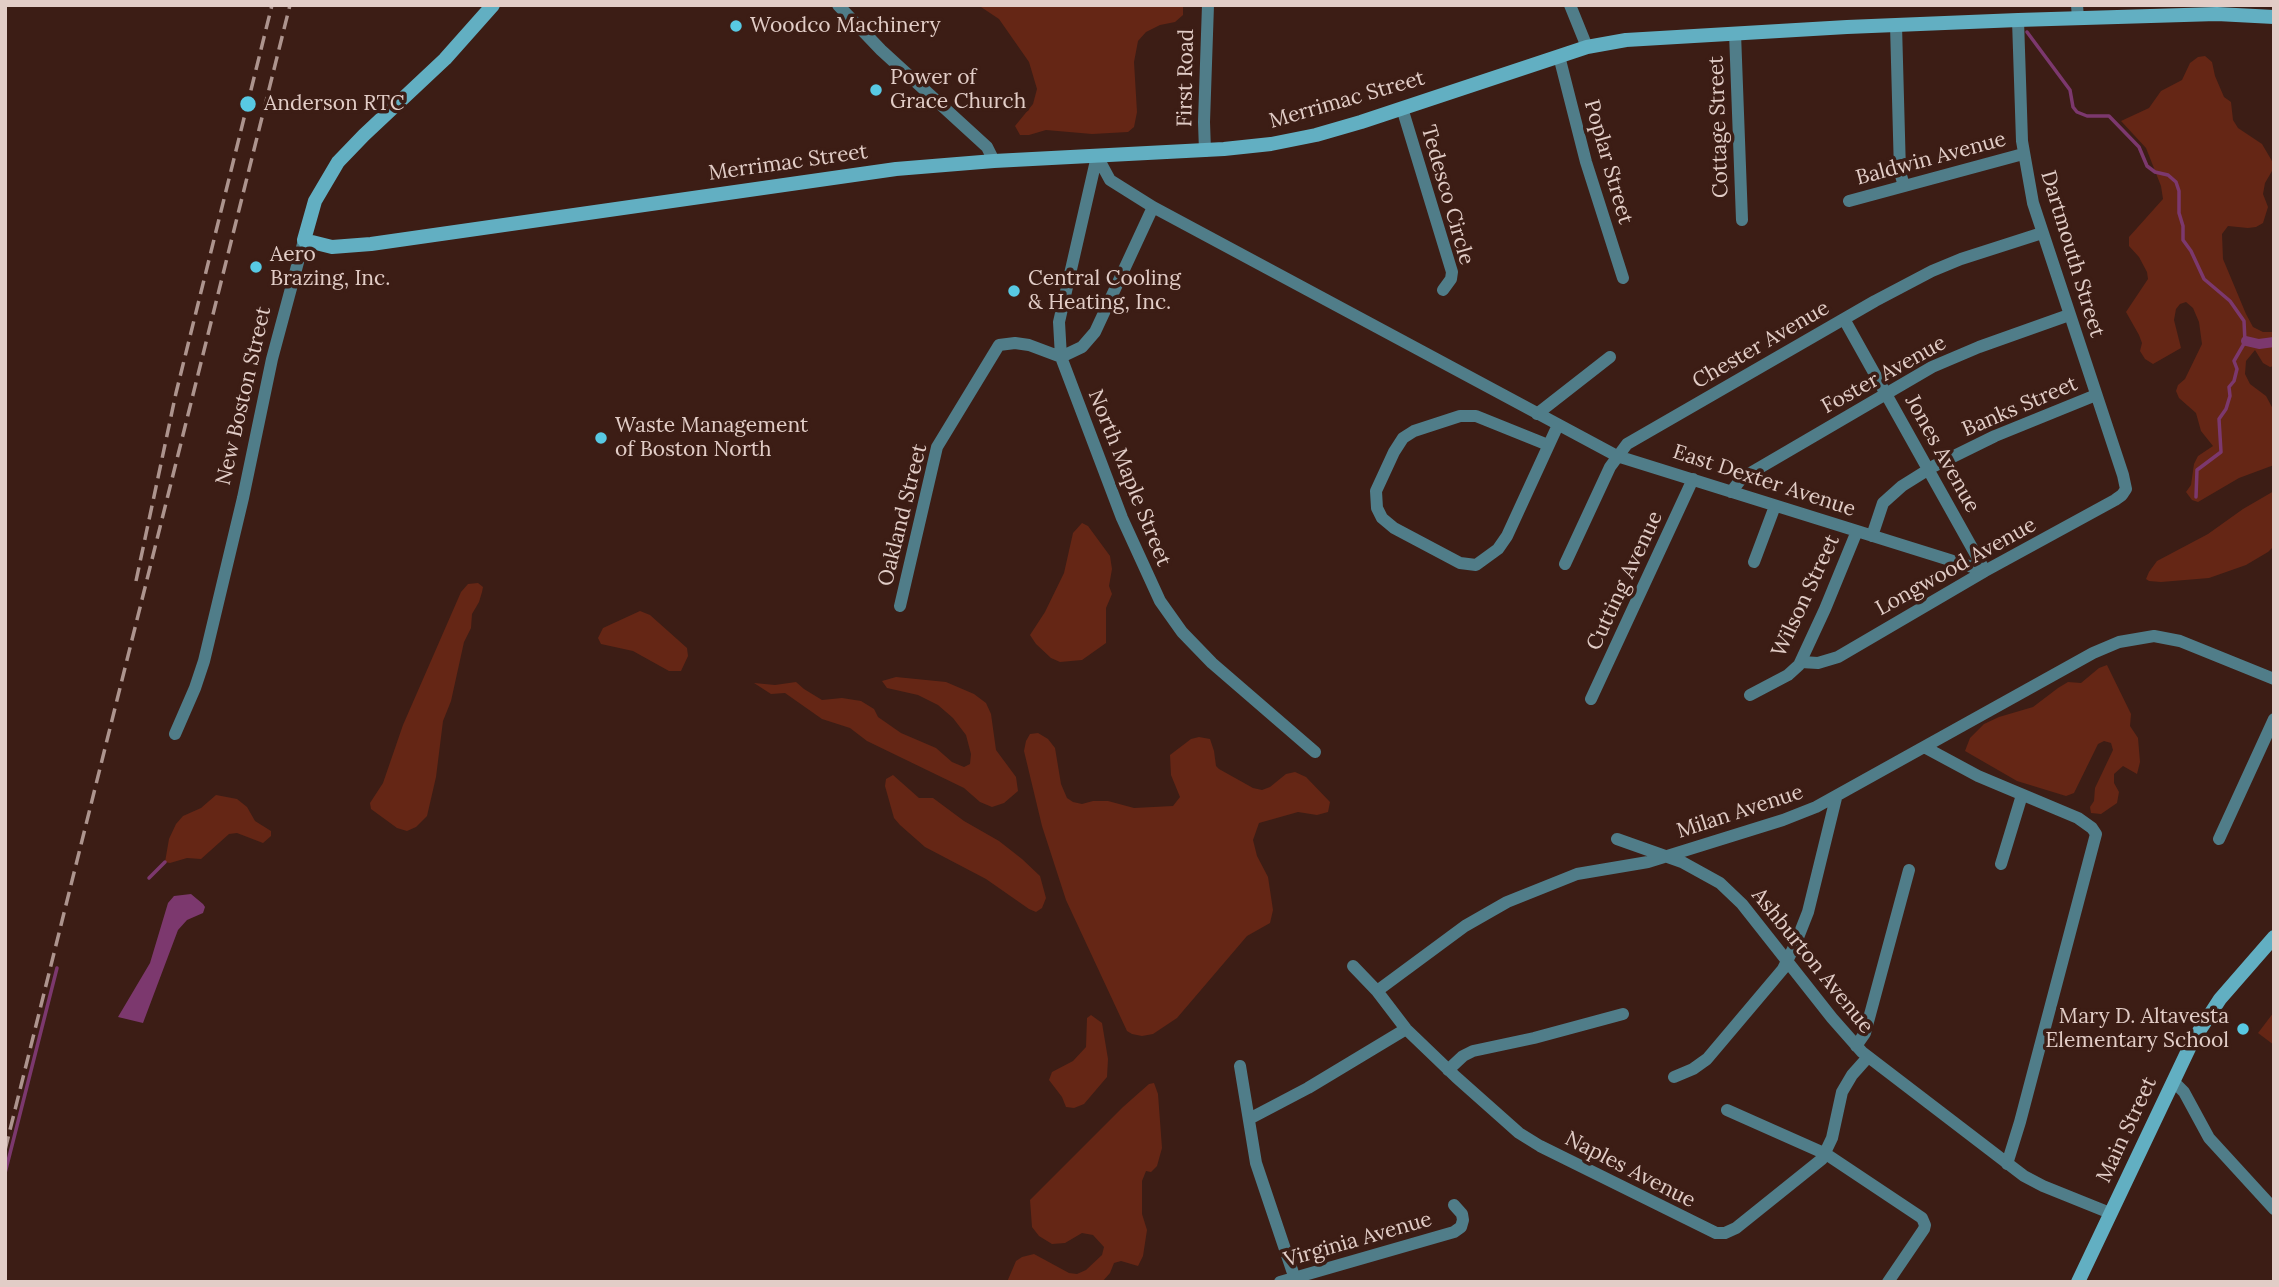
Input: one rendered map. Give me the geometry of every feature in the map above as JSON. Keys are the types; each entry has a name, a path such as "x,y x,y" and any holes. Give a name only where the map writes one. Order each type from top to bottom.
{"main road":[{"name":"New Boston Street","path":"304,240 315,201 338,162 363,135 445,59 492,5"},
{"name":"Merrimac Street","path":"304,240 329,247 359,245 888,170 994,161 1254,147 1292,141 1587,47 1626,40 2018,20 2078,12 2189,10 2274,17"},
{"name":"Main Street","path":"2078,1282 2173,1081 2206,1018 2229,987 2274,937"}],"street":[{"path":"838,5 881,50 987,147 994,161"},
{"name":"First Road","path":"1205,150 1208,5"},
{"path":"1570,5 1587,47"},
{"name":"Dartmouth Street","path":"2018,20 2019,108 2023,154 2033,203 2123,475 2125,491"},
{"path":"1896,25 1900,173 1904,186"},
{"name":"Cottage Street","path":"1735,33 1742,220"},
{"name":"Poplar Street","path":"1559,56 1586,162 1623,278"},
{"name":"Tedesco Circle","path":"1402,108 1452,270 1451,279 1443,290"},
{"name":"Baldwin Avenue","path":"1849,201 2023,154"},
{"path":"1061,357 1075,352 1095,332 1153,207 1110,180 1097,156"},
{"name":"North Maple Street","path":"1097,156 1059,322 1061,357 1122,518 1160,601 1182,632 1212,663 1315,752"},
{"name":"East Dexter Avenue","path":"1153,207 1617,456 1985,571"},
{"name":"Chester Avenue","path":"1564,564 1617,456 1631,442 1932,271 2042,233"},
{"name":"New Boston Street","path":"175,734 204,661 243,498 270,369 304,240"},
{"name":"Foster Avenue","path":"1731,492 1742,478 1937,364 2069,315"},
{"name":"Jones Avenue","path":"1844,319 1985,571"},
{"name":"Oakland Street","path":"900,606 937,447 999,345 1029,345 1061,357"},
{"path":"1537,414 1610,357"},
{"name":"Banks Street","path":"1872,536 1884,500 1902,485 1995,436 2096,395"},
{"path":"1548,445 1476,416 1460,416 1415,431 1403,438 1394,452 1376,491 1377,508 1382,518 1394,528 1460,563 1476,565 1497,549 1507,536 1558,425"},
{"name":"Cutting Avenue","path":"1591,699 1693,479"},
{"name":"Longwood Avenue","path":"1801,662 1818,663 1838,657 1985,571 2115,500 2125,491"},
{"path":"1754,562 1775,506"},
{"name":"Wilson Street","path":"1750,695 1791,673 1801,662 1857,531"},
{"name":"Milan Avenue","path":"1377,991 1465,926 1507,902 1584,872 1642,863 1667,856 1783,820 1836,798 2109,646 2140,637 2163,638 2186,643 2274,679"},
{"path":"2219,839 2274,719"},
{"path":"1926,748 1978,776 2078,818 2095,831 2096,838 2007,1164"},
{"path":"2001,864 2022,795"},
{"path":"1674,1077 1697,1067 1713,1052 1779,975 1808,912 1836,798"},
{"name":"Ashburton Avenue","path":"1617,839 1696,868 1728,890 1868,1058 2007,1164 2043,1186 2110,1213"},
{"path":"1856,1046 1865,1033 1909,870"},
{"name":"Naples Avenue","path":"1353,966 1377,991 1406,1029 1510,1126 1529,1140 1716,1233 1726,1233 1736,1228 1826,1154"},
{"path":"1448,1070 1473,1051 1623,1014"},
{"path":"1249,1119 1308,1088 1406,1029"},
{"path":"1826,1154 1842,1092 1852,1075 1868,1058"},
{"path":"1240,1066 1262,1185 1296,1280"},
{"path":"2173,1081 2184,1092 2209,1138 2274,1209"},
{"path":"1727,1110 1826,1154 1920,1216 1925,1223 1924,1229 1888,1282"},
{"name":"Virginia Avenue","path":"1280,1282 1296,1280 1454,1232 1461,1227 1464,1220 1454,1205"}],"shaded area":[{"path":"978,5 1183,5 1183,15 1175,22 1146,32 1138,41 1134,62 1137,112 1134,127 1128,132 1092,134 1046,130 1020,135 1015,126 1033,104 1037,89 1029,62 999,19"},
{"path":"2205,56 2212,62 2224,97 2231,102 2233,120 2238,128 2262,144 2272,161 2272,171 2265,183 2263,194 2268,207 2263,223 2248,228 2228,226 2222,234 2223,259 2246,314 2253,327 2263,332 2274,332 2274,366 2263,363 2255,350 2246,361 2245,374 2250,384 2266,396 2273,409 2274,465 2239,478 2198,502 2192,500 2186,492 2191,485 2198,456 2213,446 2201,431 2196,413 2179,398 2176,391 2202,344 2199,322 2193,308 2186,302 2180,304 2174,320 2181,348 2153,364 2145,359 2140,351 2142,343 2126,312 2148,279 2139,257 2129,246 2129,237 2163,199 2161,186 2146,148 2121,121 2149,108 2161,91 2182,80 2190,63"},
{"path":"2274,491 2274,546 2268,552 2246,565 2209,578 2161,582 2146,579 2157,561 2208,534"},
{"path":"1082,523 1088,526 1110,556 1112,569 1109,586 1112,594 1106,608 1106,643 1082,660 1060,662 1051,658 1030,635 1064,573 1073,533"},
{"path":"478,583 483,587 482,592 472,614 471,628 464,642 451,701 443,721 436,777 427,816 416,827 407,831 397,828 371,809 370,803 383,783 403,725 461,592 468,584"},
{"path":"640,611 650,615 687,648 688,656 681,671 669,671 633,651 601,644 598,638 603,628"},
{"path":"2107,665 2131,714 2130,726 2138,738 2140,762 2137,774 2123,766 2114,774 2114,783 2119,792 2117,803 2101,814 2091,813 2090,807 2094,801 2095,788 2113,750 2111,743 2104,741 2098,744 2074,793 2066,796 2017,781 1965,751 1970,738 1984,724 2033,707 2068,682 2081,683"},
{"path":"896,677 946,682 974,694 986,703 991,714 996,750 1016,777 1018,791 1004,803 992,807 980,802 964,788 867,741 850,728 822,719 785,693 771,694 754,683 775,685 796,682 822,700 842,698 861,701 901,733 936,748 952,762 964,767 970,764 971,754 966,735 953,718 938,705 918,695 887,688 882,681"},
{"path":"1038,733 1048,739 1055,748 1061,784 1067,798 1073,802 1082,804 1108,801 1134,808 1173,806 1180,797 1171,775 1170,755 1191,739 1199,737 1210,739 1219,769 1253,788 1262,790 1270,787 1286,774 1295,772 1306,777 1330,802 1328,812 1317,815 1298,812 1259,823 1253,840 1257,856 1268,877 1273,910 1270,923 1247,936 1177,1018 1153,1034 1142,1036 1127,1031 1066,900 1042,826 1024,751 1030,734"},
{"path":"893,775 919,798 933,798 1022,859 1040,876 1046,898 1042,908 1036,912 1029,909 986,879 925,847 900,825 894,818 885,786 886,779"},
{"path":"216,795 237,799 247,807 255,821 271,831 271,836 263,843 237,833 229,834 201,859 187,858 165,862 169,839 176,824 183,816 201,808"},
{"path":"191,894 205,907 203,913 187,920 178,930 143,1023 118,1017 150,963 168,903 174,896"},
{"path":"2274,1012 2274,1045 2258,1033"},
{"path":"1091,1015 1102,1023 1108,1059 1107,1077 1084,1104 1074,1108 1066,1107 1049,1080 1052,1072 1073,1061 1086,1047 1087,1018"},
{"path":"1154,1083 1158,1094 1162,1148 1157,1166 1151,1172 1146,1171 1142,1181 1142,1214 1147,1230 1143,1256 1138,1266 1121,1261 1114,1263 1102,1282 1007,1282 1016,1261 1022,1257 1034,1254 1069,1273 1077,1274 1086,1270 1102,1255 1104,1247 1093,1235 1082,1233 1065,1243 1052,1244 1039,1236 1032,1227 1030,1200 1123,1107 1149,1084"}],"waterway":[{"path":"2027,32 2070,90 2073,107 2077,112 2087,116 2109,116 2139,147 2147,166 2155,172 2168,175 2176,182 2183,240 2204,279 2230,301 2244,321 2245,342 2234,361 2237,369 2234,381 2229,387 2230,396 2226,409 2219,419 2221,452 2197,470 2196,497"},
{"path":"2246,341 2259,344 2274,342"},
{"path":"149,878 165,862"},
{"path":"5,1173 57,968"}],"railway":[{"path":"136,581 176,393 272,5"},
{"path":"5,1150 290,5"}],"place":[{"name":"Woodco Machinery","path":"736,26"},
{"name":"Power of Grace Church","path":"876,90"},
{"name":"Anderson RTC","path":"248,104"},
{"name":"Aero Brazing, Inc.","path":"256,267"},
{"name":"Central Cooling & Heating, Inc.","path":"1014,291"},
{"name":"Waste Management of Boston North","path":"601,438"},
{"name":"Mary D. Altavesta Elementary School","path":"2243,1029"}]}
